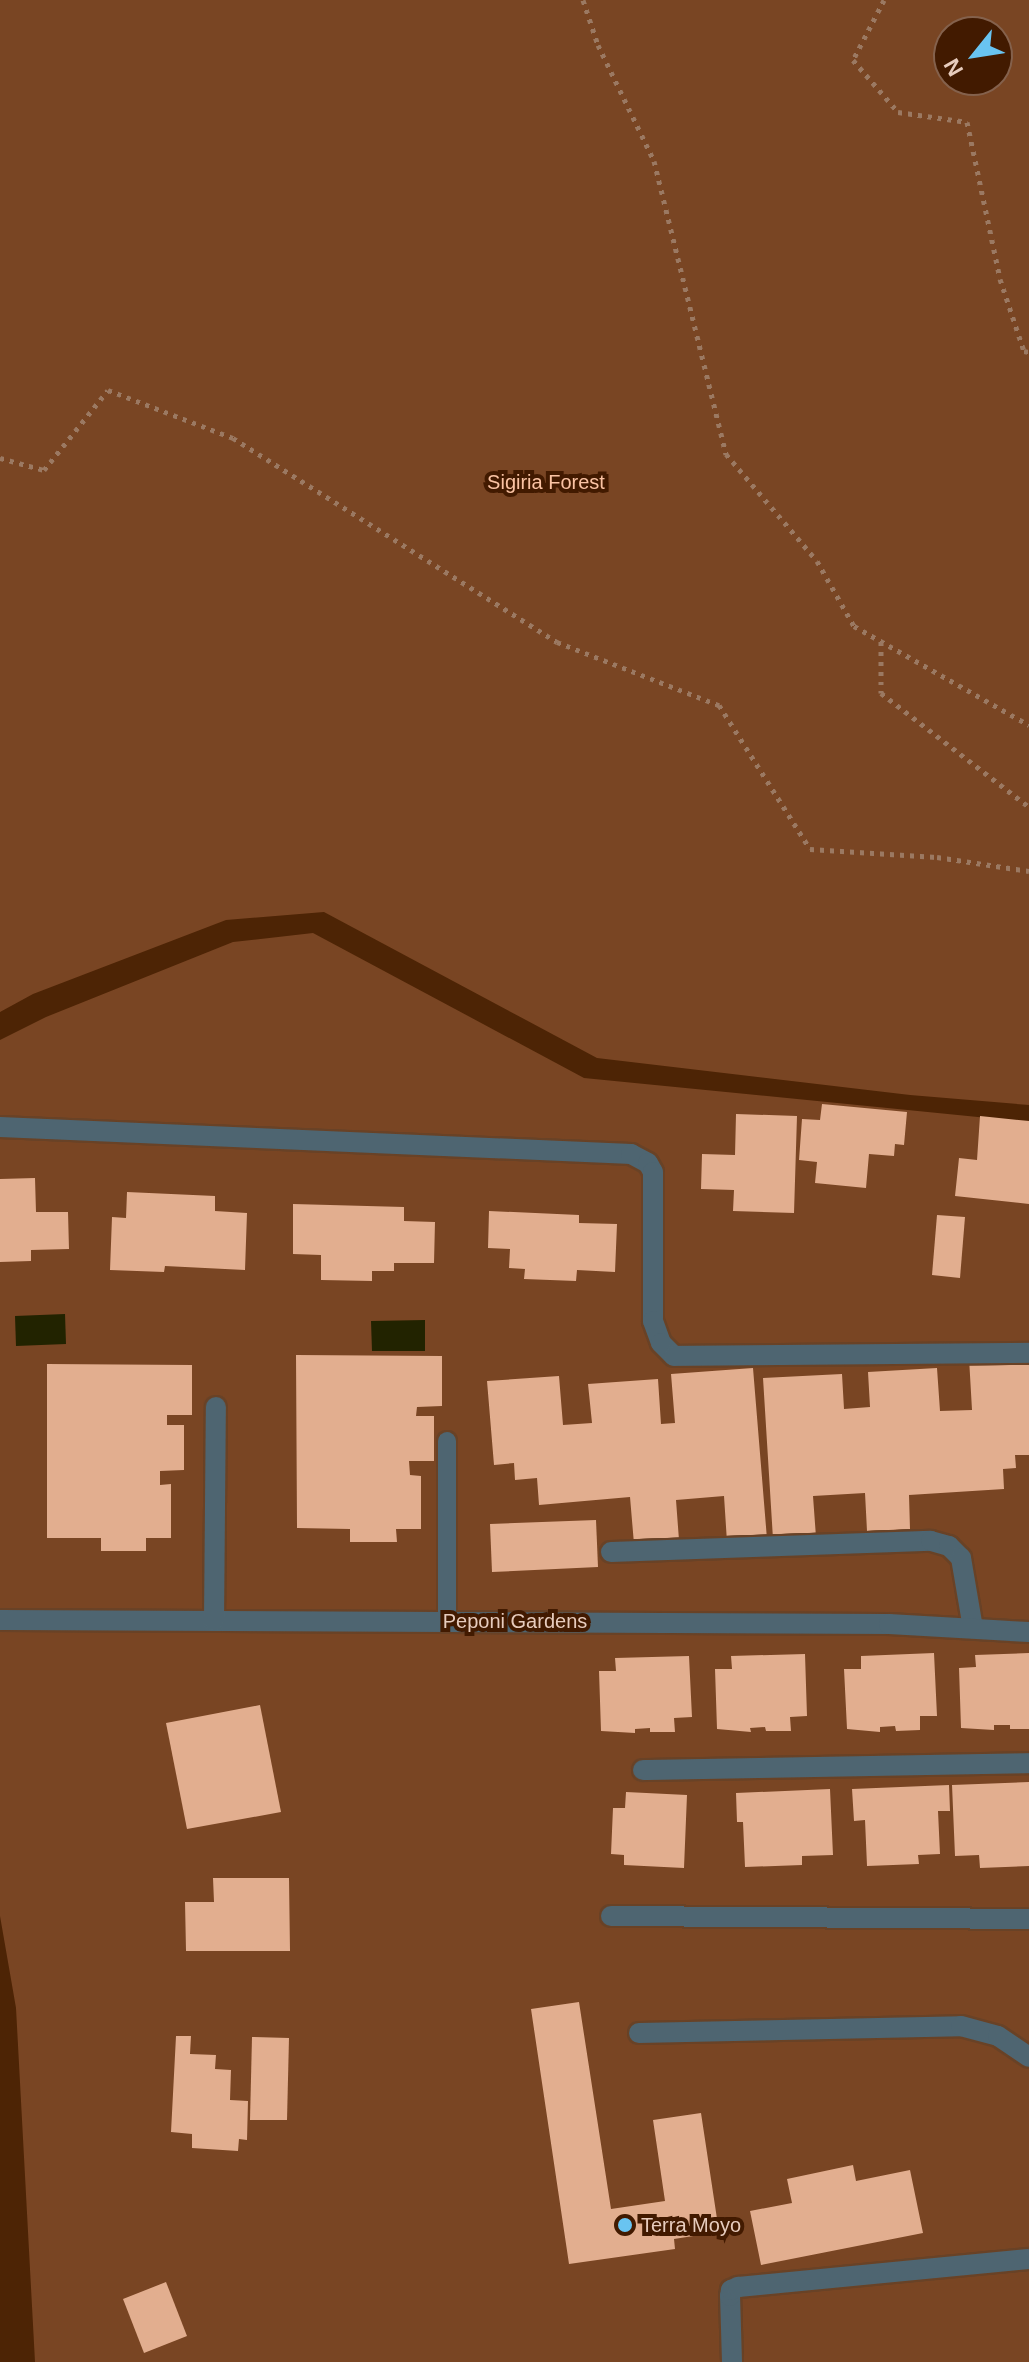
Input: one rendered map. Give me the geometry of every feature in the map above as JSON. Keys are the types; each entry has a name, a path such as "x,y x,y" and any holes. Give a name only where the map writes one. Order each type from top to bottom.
{"street":[{"path":"0,1127 631,1154 648,1163 653,1172 653,1321 661,1343 674,1356 1029,1353"},
{"path":"214,1621 216,1407"},
{"path":"611,1552 931,1541 949,1546 961,1558 973,1628"},
{"name":"Peponi Gardens","path":"0,1620 447,1620 973,1628 1029,1632"},
{"path":"643,1770 1029,1763"},
{"path":"611,1916 1029,1919"},
{"path":"639,2033 961,2026 998,2036 1029,2057"},
{"path":"732,2362 730,2296 731,2290 738,2287 1029,2259"}],"lane":[{"path":"447,1441 447,1620"}],"path":[{"path":"583,0 598,45 654,161 726,454 817,561 854,626 1029,725"},
{"path":"884,0 853,60 898,112 967,122 1000,279 1024,351 1029,352"},
{"path":"0,458 44,470 108,390 233,438 557,642 719,705 810,849 937,857 1029,871"},
{"path":"881,641 881,693 1029,807"}],"green space":[{"name":"Sigiria Forest","path":"0,0 1029,0 1029,1105 910,1095 597,1058 324,912 226,920 33,994 0,1012"},
{"path":"313,933 584,1078 1029,1122 1029,2362 35,2362 16,2008 0,1916 0,1040 46,1017 233,942"}],"shaded area":[{"path":"65,1314 66,1344 16,1346 15,1316"},
{"path":"425,1320 425,1351 372,1351 371,1321"}],"building":[{"path":"822,1104 907,1112 904,1145 895,1144 894,1156 869,1154 866,1188 815,1183 817,1162 799,1160 802,1119 820,1120"},
{"path":"736,1114 797,1116 794,1213 733,1211 734,1190 701,1189 702,1154 735,1155"},
{"path":"980,1116 1029,1121 1029,1204 955,1196 959,1158 977,1160"},
{"path":"35,1178 36,1212 68,1212 69,1249 31,1250 31,1261 0,1262 0,1179"},
{"path":"127,1192 215,1196 215,1211 247,1213 245,1270 165,1266 164,1272 110,1270 112,1217 126,1218"},
{"path":"293,1204 404,1207 404,1221 435,1222 434,1263 394,1263 394,1271 372,1271 372,1281 321,1280 321,1255 293,1254"},
{"path":"489,1211 579,1215 579,1223 617,1224 615,1272 577,1270 576,1281 524,1279 525,1269 509,1268 510,1249 488,1248"},
{"path":"937,1215 965,1217 960,1278 932,1275"},
{"path":"296,1355 442,1356 442,1406 417,1407 416,1416 434,1416 434,1461 409,1461 410,1475 421,1476 421,1529 396,1529 397,1542 350,1542 350,1529 297,1528"},
{"path":"1029,1355 1029,1455 1015,1455 1016,1468 1003,1469 1004,1489 909,1495 910,1529 867,1531 865,1493 813,1496 816,1537 773,1539 763,1378 842,1374 844,1409 870,1407 868,1372 937,1368 940,1411 972,1410 969,1358"},
{"path":"47,1364 192,1365 192,1415 167,1415 167,1425 184,1425 184,1470 160,1471 160,1485 171,1484 171,1538 146,1538 146,1551 101,1551 101,1538 47,1538"},
{"path":"753,1368 767,1539 727,1542 724,1496 676,1500 679,1540 634,1544 630,1497 539,1505 537,1478 515,1480 514,1463 494,1465 487,1381 559,1376 563,1425 592,1423 588,1384 658,1379 661,1424 675,1423 671,1374"},
{"path":"596,1520 598,1567 492,1572 490,1524"},
{"path":"934,1653 937,1716 920,1716 920,1730 896,1731 895,1726 880,1727 880,1732 847,1729 844,1669 861,1669 861,1656"},
{"path":"1029,1653 1029,1729 1010,1729 1010,1725 994,1725 994,1730 961,1728 959,1668 976,1667 975,1655"},
{"path":"805,1654 807,1716 790,1717 791,1731 766,1731 765,1727 750,1728 751,1732 717,1729 715,1669 732,1669 731,1656"},
{"path":"689,1656 692,1717 674,1718 675,1732 650,1732 650,1728 635,1729 635,1733 601,1731 599,1671 616,1671 615,1658"},
{"path":"260,1705 281,1812 187,1829 166,1723"},
{"path":"1029,1782 1029,1866 980,1868 979,1855 955,1856 952,1785"},
{"path":"949,1785 950,1811 938,1811 940,1854 918,1855 919,1864 867,1866 865,1820 854,1821 852,1789"},
{"path":"830,1789 833,1855 802,1856 802,1865 745,1867 743,1822 737,1822 736,1793"},
{"path":"626,1792 687,1795 684,1868 624,1865 624,1855 611,1854 613,1808 625,1808"},
{"path":"213,1878 289,1878 290,1951 186,1951 185,1902 214,1902"},
{"path":"579,2002 611,2209 665,2201 653,2120 701,2113 719,2232 674,2239 675,2249 569,2264 531,2009"},
{"path":"176,2036 191,2036 190,2054 216,2055 215,2069 231,2070 230,2100 248,2101 247,2140 239,2139 238,2151 192,2148 192,2134 171,2132"},
{"path":"252,2037 289,2038 287,2120 250,2120"},
{"path":"853,2165 856,2181 910,2170 923,2233 761,2265 750,2211 792,2203 787,2179"},
{"path":"166,2282 187,2336 144,2353 123,2299"}],"place":[{"name":"Terra Moyo","path":"625,2225"}]}
